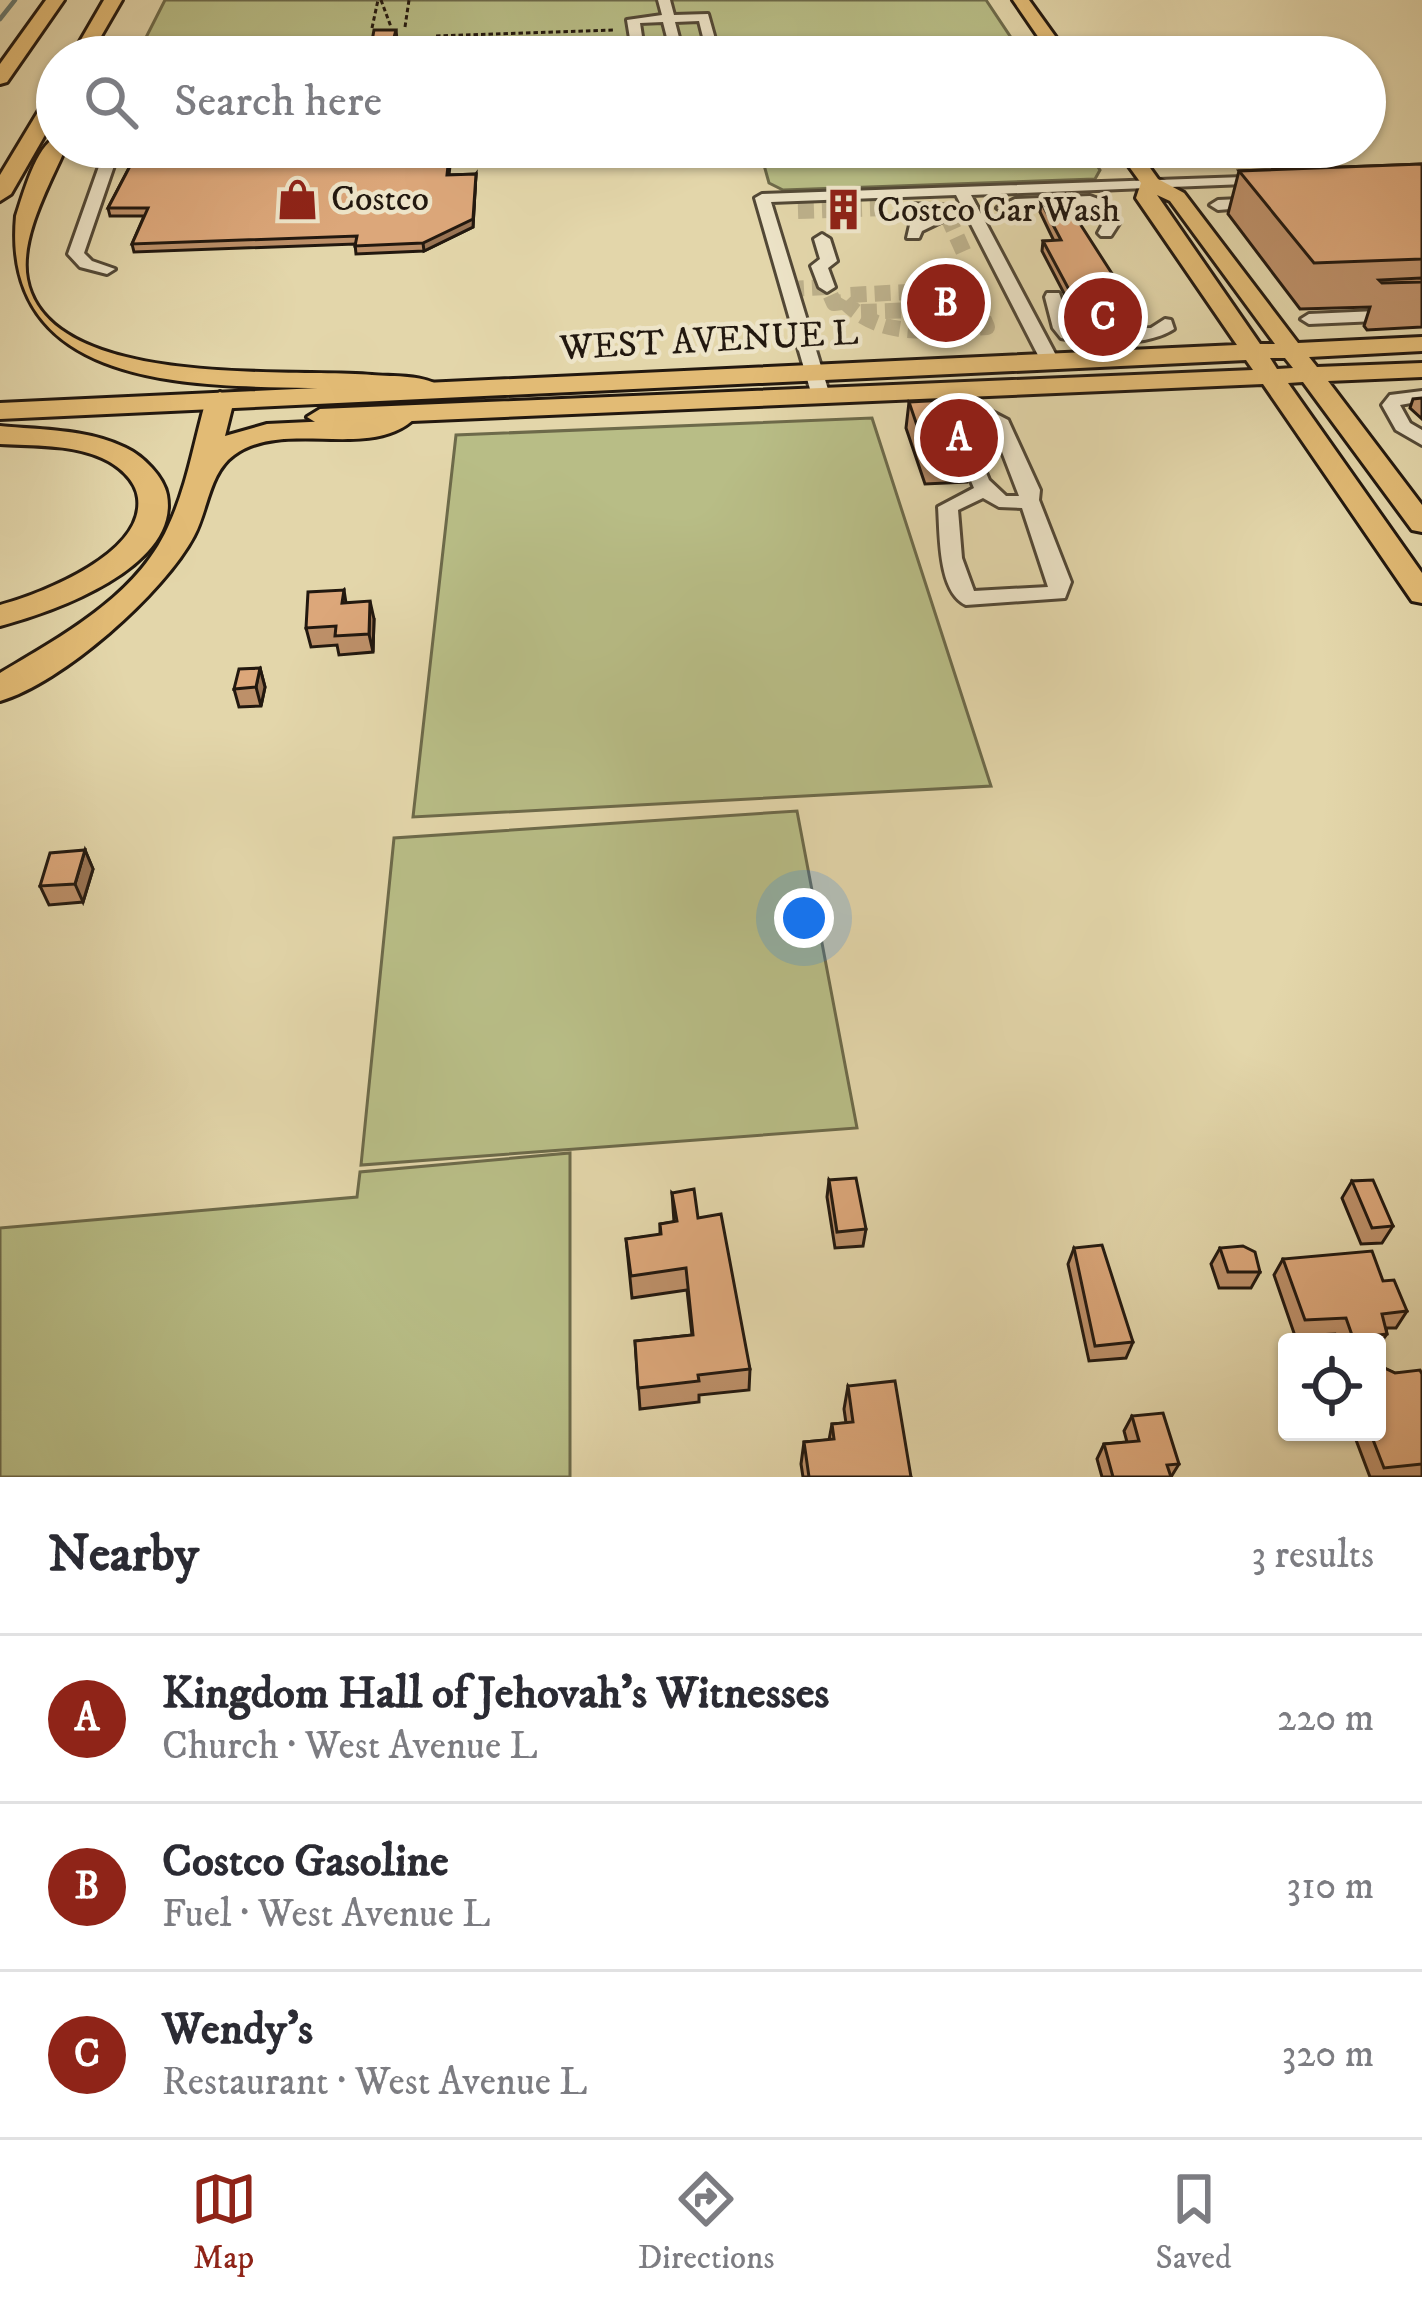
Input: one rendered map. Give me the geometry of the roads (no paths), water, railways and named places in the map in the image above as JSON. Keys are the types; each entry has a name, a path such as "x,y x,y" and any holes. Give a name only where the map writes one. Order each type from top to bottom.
{"highway":[{"path":"0,49 53,0"},
{"path":"0,78 53,0"},
{"path":"92,36 112,0"},
{"path":"0,194 36,133"},
{"path":"48,168 15,260 14,278 18,294 48,332 98,358 186,376 335,380 429,389"},
{"path":"0,689 104,622 143,588 179,539 216,411"},
{"path":"194,489 217,453 236,441 267,432 378,427 405,414"},
{"path":"0,433 84,445 125,458 148,480 154,507 148,530 99,578 64,596 0,616"}],"main road":[{"path":"1021,0 1046,36"},
{"path":"1140,168 1151,183 1177,197 1418,514"},
{"path":"1151,183 1145,198 1422,594"},
{"name":"WEST AVENUE L","path":"0,433 429,389 818,384 968,399 1261,364 1292,350 1422,344"},
{"name":"WEST AVENUE L","path":"0,411 405,414 818,384 1050,361 1261,364 1310,375 1422,370"}],"street":[{"path":"664,0 673,36"},
{"path":"636,36 633,20 704,16 709,36"},
{"path":"106,168 76,254 86,264 107,269"},
{"path":"818,384 762,198 1287,178"},
{"path":"961,190 986,254 1050,361"},
{"path":"1004,208 1090,201 1100,204 1112,222 1106,232"},
{"path":"1218,205 1286,202"},
{"path":"888,208 948,209 947,214 915,228 913,236"},
{"path":"767,213 798,212"},
{"path":"822,239 829,261 819,266 827,287"},
{"path":"1053,297 1062,328 1074,336 1153,333 1165,329 1165,324"},
{"path":"1309,319 1422,314"},
{"path":"1422,396 1396,398 1390,405 1403,426 1422,439"},
{"path":"985,490 948,507 952,558 966,598 1057,593 1060,583 1029,500 1030,490 999,420 968,399 956,423 985,490 1008,505 1029,500"}],"waterway":[{"path":"0,19 15,0"}],"tunnel":[{"path":"798,211 888,208"},
{"path":"947,215 965,255"},
{"path":"788,289 827,287 834,303 842,302"},
{"path":"974,297 987,327 893,328 876,323 845,302 849,295 985,288"},
{"path":"861,312 970,308"}],"place":[{"name":"Costco","path":"297,199"},
{"name":"Costco Car Wash","path":"843,210"},
{"name":"Costco Gasoline","path":"946,303"},
{"name":"Wendy's","path":"1103,317"},
{"name":"Kingdom Hall of Jehovah's Witnesses","path":"959,438"}]}
